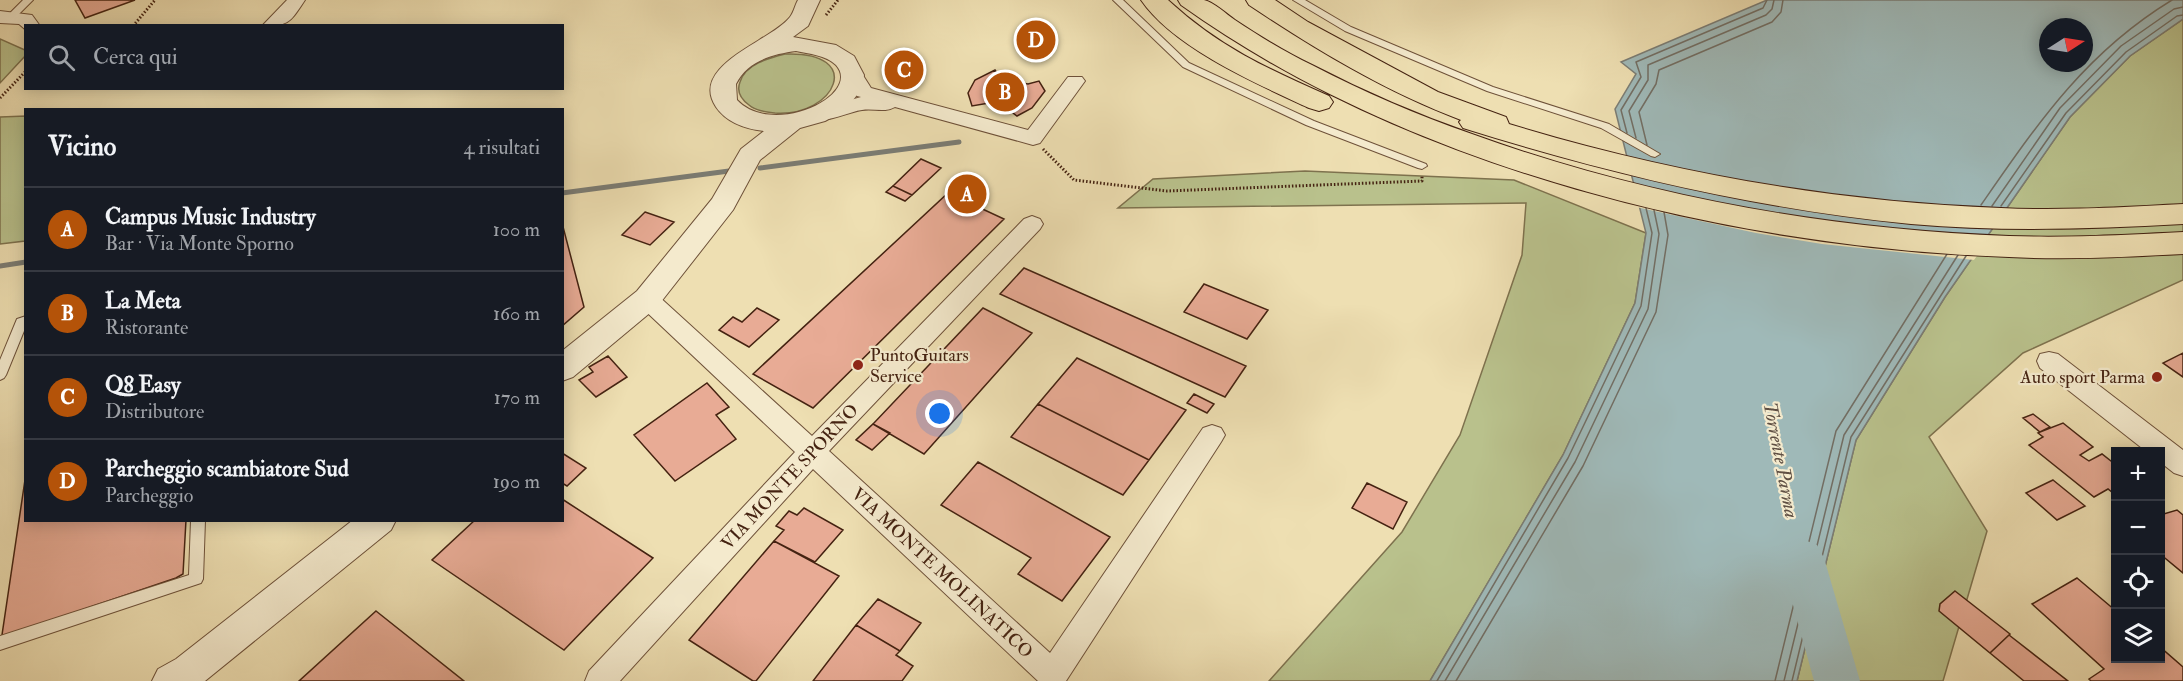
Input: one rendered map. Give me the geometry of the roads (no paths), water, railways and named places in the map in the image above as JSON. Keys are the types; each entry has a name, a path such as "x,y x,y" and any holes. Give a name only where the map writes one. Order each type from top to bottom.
{"highway":[{"path":"1153,0 1194,36 1219,53 1275,82 1386,128 1520,169 1558,174 1611,176 1887,213 1954,218 2036,221 2173,215"},
{"path":"1190,0 1254,43 1356,98 1454,139 1558,174"},
{"path":"1221,0 1245,17 1340,69 1411,101 1579,154"},
{"path":"1258,0 1299,27 1428,98 1579,154 1611,176 1771,223 1895,240 1967,246 2066,249 2183,243"}],"street":[{"path":"274,24 286,14 296,0"},
{"path":"814,46 805,10 760,51 736,66 723,84 723,97 730,108 743,117 757,122 791,123 862,103 907,104"},
{"path":"5,17 25,19 29,24"},
{"path":"760,51 778,46 814,46 840,56 848,64 864,92 1033,138 1075,81"},
{"path":"822,114 846,95 852,84 852,73"},
{"path":"743,117 750,155"},
{"path":"564,367 646,299 723,204 750,155 791,123"},
{"name":"VIA MONTE SPORNO","path":"600,681 812,452 1032,224"},
{"name":"VIA MONTE MOLINATICO","path":"646,299 1053,675 1212,435"},
{"path":"2049,361 2183,465"},
{"path":"171,681 189,671 376,522"}],"lane":[{"path":"5,17 28,0"},
{"path":"1118,0 1186,65 1310,123 1422,166"},
{"path":"1298,0 1348,29 1490,89 1605,126 1655,154"},
{"path":"0,375 21,322 24,321"},
{"path":"0,644 196,579 198,522"}],"water":[{"path":"1767,0 2183,0 2183,19 2130,56 2070,117 1945,297 1856,440 1797,681 1430,681 1563,455 1635,303 1646,233 1615,109 1636,74 1621,62"}],"waterway":[{"path":"760,168 959,142"},
{"path":"564,193 729,171"},
{"path":"0,266 24,262"},
{"name":"Torrente Parma","path":"1802,558 1837,681"}],"place":[{"name":"Parcheggio scambiatore Sud","path":"1036,40"},
{"name":"Q8 Easy","path":"904,70"},
{"name":"La Meta","path":"1005,92"},
{"name":"Campus Music Industry","path":"967,194"},
{"name":"PuntoGuitars Service","path":"858,365"},
{"name":"Auto sport Parma","path":"2157,377"}]}
